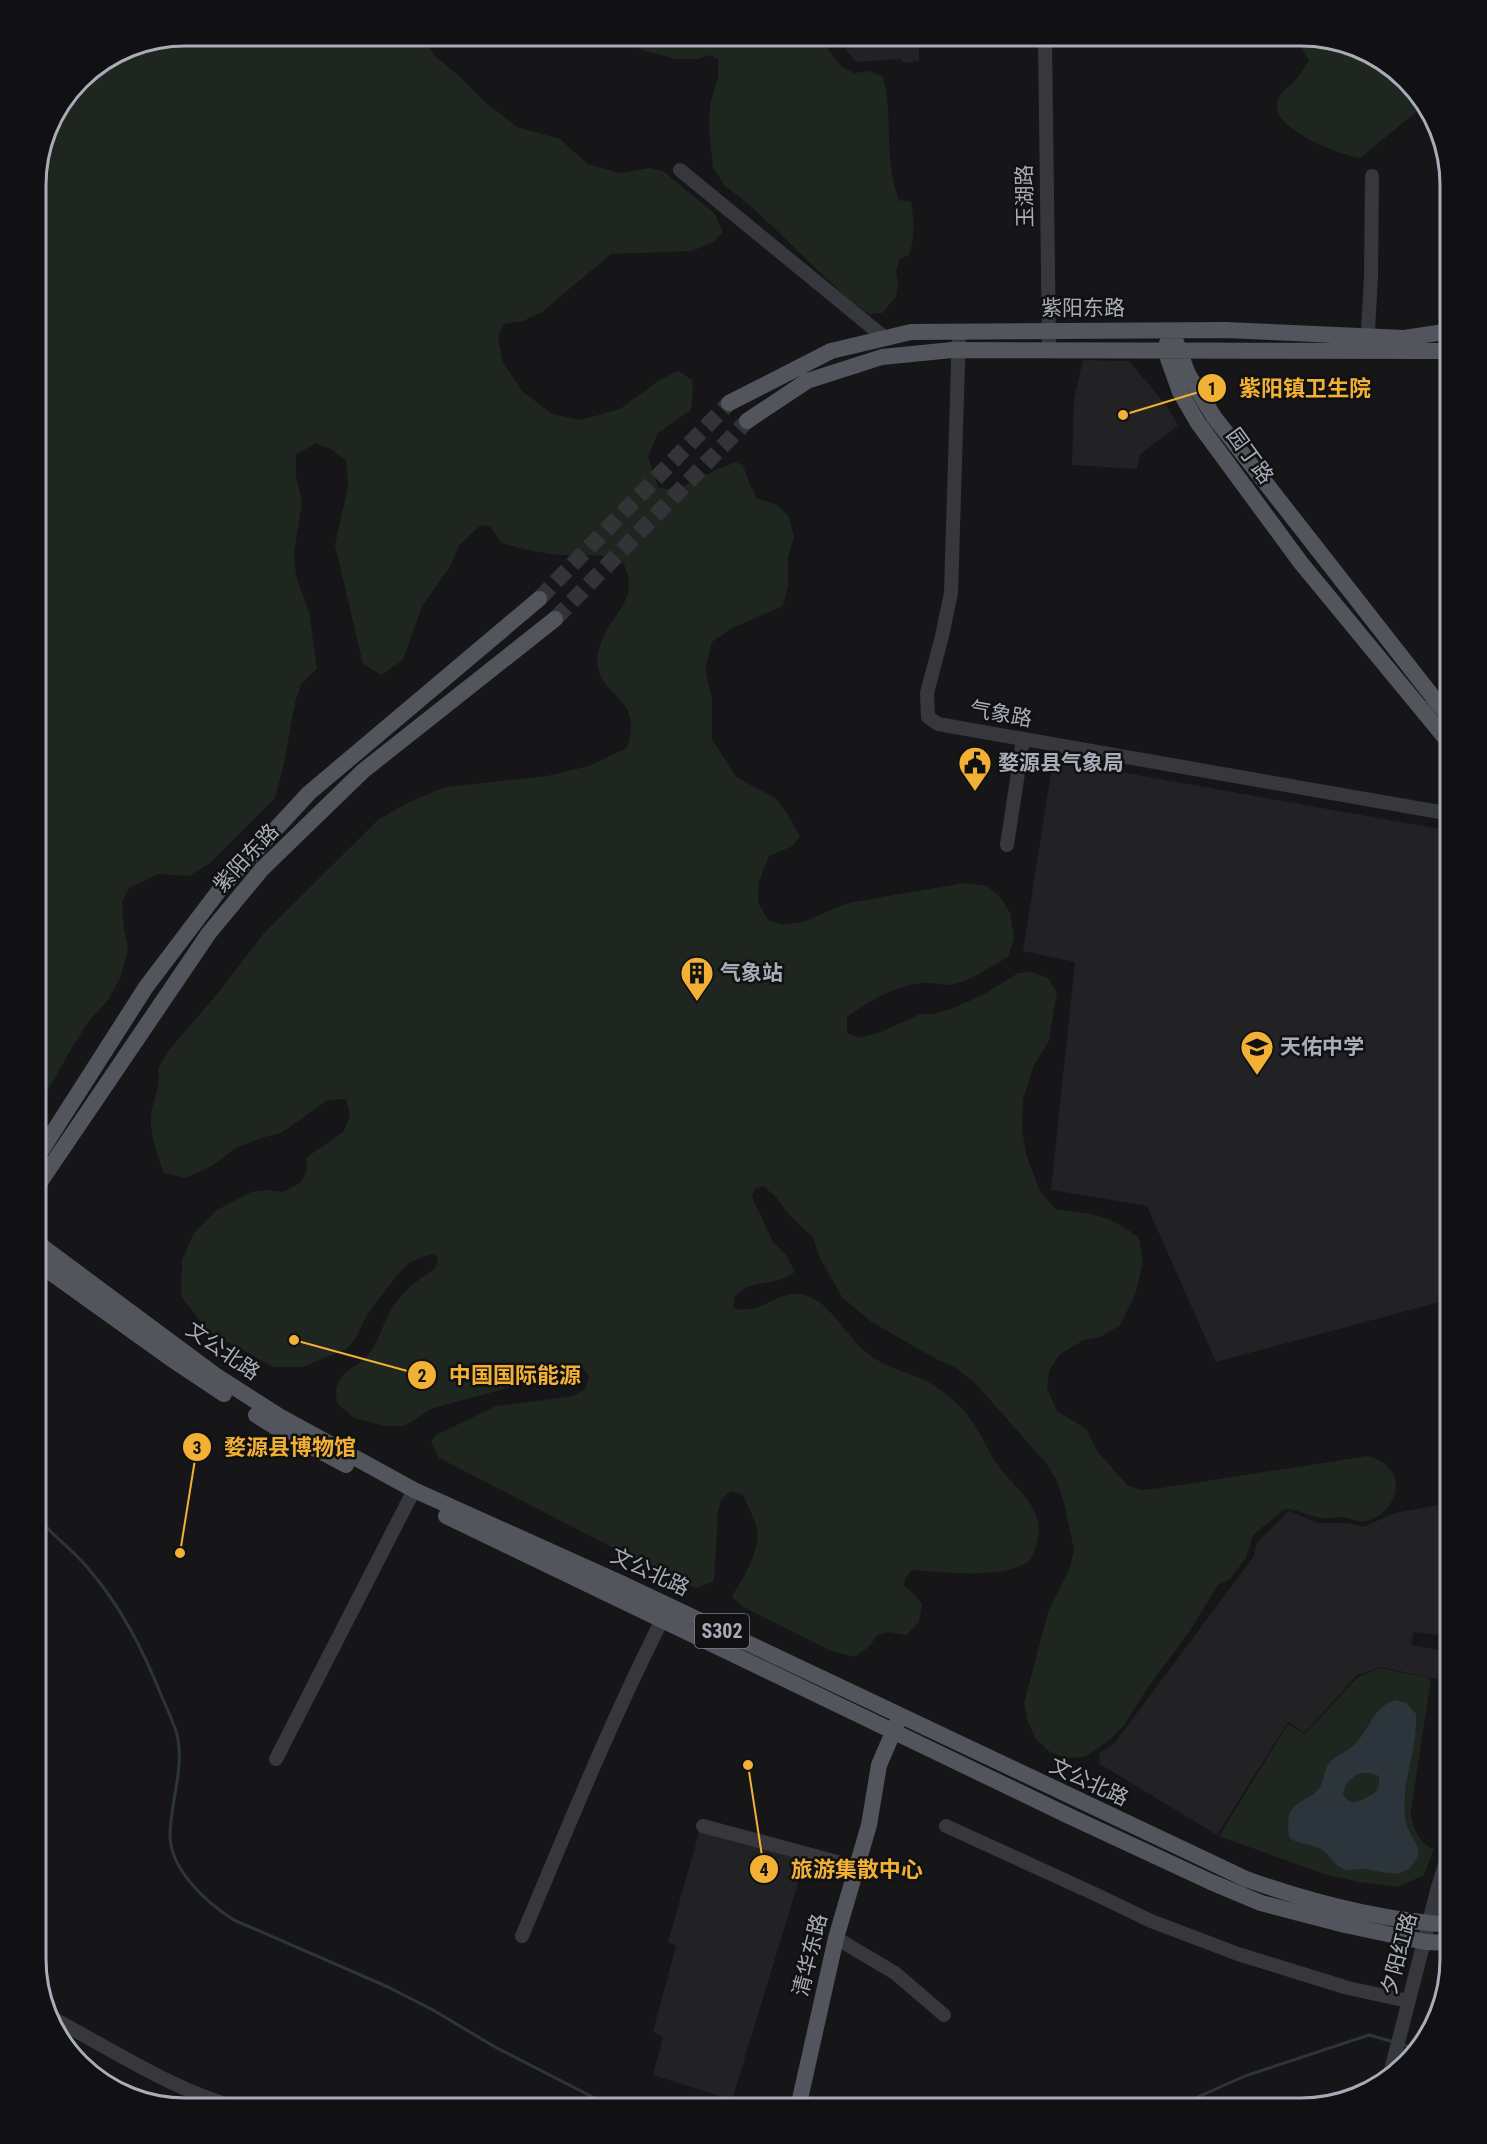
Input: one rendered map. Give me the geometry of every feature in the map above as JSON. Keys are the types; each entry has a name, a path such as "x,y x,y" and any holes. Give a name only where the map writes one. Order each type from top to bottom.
{"main road":[{"path":"1170,330 1173,351"},
{"name":"紫阳东路","path":"729,403 831,351 911,332 1225,330 1441,350"},
{"name":"紫阳东路","path":"747,421 807,381 882,357 960,350 1173,351 1367,344 1441,332"},
{"name":"园丁路","path":"1173,351 1180,392 1198,423 1301,563 1430,707 1441,727"},
{"name":"紫阳东路","path":"46,1143 146,987 221,888 309,793 539,599"},
{"name":"紫阳东路","path":"46,1173 208,933 262,869 363,771 555,619"},
{"name":"园丁路","path":"1430,707 1441,714"},
{"name":"文公北路","path":"46,1250 224,1381 412,1494"},
{"name":"文公北路","path":"46,1269 170,1358 280,1430 412,1494 666,1613 900,1715 1246,1880 1298,1898 1361,1913 1441,1925"},
{"name":"文公北路","path":"666,1613 894,1731 1090,1826 1261,1903 1345,1925 1425,1942 1441,1943"},
{"name":"清华东路","path":"800,2098 836,1938 869,1825 879,1765 900,1715"}],"street":[{"name":"玉湖路","path":"1045,47 1048,350"},
{"path":"680,170 885,338"},
{"path":"1367,344 1371,278 1372,176"},
{"name":"气象路","path":"960,332 951,593 927,693 928,717 938,724 1023,740 1441,812"},
{"path":"1430,707 1441,699"},
{"path":"1007,845 1023,740"},
{"path":"276,1759 412,1494"},
{"path":"522,1936 608,1734 666,1613"},
{"path":"703,1826 856,1868"},
{"path":"946,1826 1151,1921 1238,1954 1348,1988 1408,2001"},
{"name":"夕阳红路","path":"1392,2064 1441,1877"},
{"path":"836,1938 895,1973 944,2016"},
{"path":"63,2024 181,2087 204,2097"}],"shaded area":[{"path":"177,47 429,47 435,56 485,102 517,127 560,139 588,164 620,173 649,168 663,171 715,214 723,232 714,242 692,251 611,254 542,312 523,321 504,324 498,337 503,362 522,391 552,414 581,420 620,409 660,380 678,371 692,380 691,410 658,433 648,457 658,487 672,489 679,487 735,462 743,465 757,498 777,505 789,517 794,537 788,557 788,586 783,606 732,628 712,642 705,669 712,699 712,739 736,777 775,798 800,836 793,846 769,856 759,882 758,902 768,920 782,925 803,922 848,903 964,883 987,886 1000,897 1010,913 1014,938 1008,957 955,984 913,984 883,995 847,1017 847,1033 858,1038 881,1032 920,1014 932,1014 951,1009 985,994 1018,973 1031,972 1048,978 1057,993 1049,1041 1034,1065 1023,1099 1022,1129 1026,1154 1039,1189 1055,1209 1100,1216 1128,1230 1139,1238 1143,1263 1135,1295 1120,1325 1101,1337 1084,1340 1059,1355 1049,1371 1047,1388 1057,1411 1086,1429 1098,1452 1127,1485 1141,1490 1368,1456 1379,1460 1392,1472 1396,1488 1394,1497 1384,1511 1367,1521 1344,1517 1316,1517 1285,1509 1253,1535 1246,1558 1230,1579 1218,1585 1193,1626 1124,1725 1112,1738 1085,1757 1067,1758 1050,1752 1036,1739 1027,1720 1024,1703 1049,1609 1070,1568 1074,1550 1057,1481 1047,1464 975,1383 956,1368 870,1321 842,1297 820,1258 813,1237 763,1186 755,1189 752,1197 773,1242 786,1255 795,1272 777,1280 745,1288 735,1296 733,1308 745,1310 755,1308 795,1294 806,1295 819,1302 831,1312 866,1352 884,1364 933,1385 958,1404 975,1426 999,1467 1030,1504 1038,1522 1038,1538 1032,1557 1018,1567 989,1573 912,1570 905,1578 904,1586 922,1604 919,1622 906,1635 889,1632 877,1635 870,1646 854,1657 831,1651 741,1606 732,1596 751,1562 756,1544 756,1525 743,1495 730,1491 721,1500 718,1513 714,1581 696,1588 662,1573 439,1458 431,1442 436,1435 496,1406 574,1396 585,1389 589,1377 583,1368 433,1408 404,1426 385,1426 354,1418 337,1403 336,1389 339,1381 371,1351 388,1315 402,1295 414,1283 435,1269 438,1258 433,1254 409,1263 399,1273 368,1313 355,1339 346,1349 303,1367 273,1367 208,1331 181,1296 182,1260 194,1233 217,1210 251,1192 267,1190 283,1192 300,1183 307,1171 306,1158 344,1131 350,1115 346,1099 328,1100 281,1133 236,1148 212,1166 185,1178 164,1173 153,1138 151,1117 159,1082 158,1069 169,1050 218,993 264,933 378,820 407,803 445,787 547,776 589,766 627,748 631,730 626,707 605,683 599,673 597,659 605,634 627,595 629,585 627,573 621,559 533,551 501,543 491,527 481,525 460,544 449,568 422,606 403,660 381,675 363,664 335,545 348,486 346,460 331,449 315,443 296,455 296,476 302,502 294,552 296,576 309,612 317,669 301,684 275,798 210,863 189,876 158,874 129,888 122,902 128,949 121,976 108,1000 89,1021 46,1093 47,177 51,150 57,133 70,108 87,87 108,70 150,51"},
{"path":"636,47 828,47 842,67 854,73 870,71 883,77 888,108 891,169 899,200 911,202 913,236 909,255 900,259 896,271 898,284 896,297 882,313 869,314 849,300 751,206 725,186 713,168 709,129 710,104 718,77 718,59 710,55 698,59 676,59"},
{"path":"843,47 919,47 919,61 903,63 901,59 857,62"},
{"path":"1301,47 1328,49 1363,61 1379,70 1400,87 1418,110 1360,158 1321,145 1292,128 1282,118 1277,108 1281,94 1296,80 1309,61"},
{"path":"1083,360 1129,361 1166,405 1178,425 1140,455 1137,469 1072,465 1074,400"},
{"name":"天佑中学","path":"1053,760 1441,829 1441,1302 1216,1362 1147,1206 1051,1190 1075,962 1023,951"},
{"path":"1439,1505 1441,1518 1441,1635 1414,1632 1411,1645 1441,1650 1441,1680 1381,1667 1357,1675 1305,1733 1288,1722 1217,1835 1100,1764 1099,1753 1114,1744 1254,1556 1257,1542 1289,1511 1318,1523 1348,1523 1363,1527 1395,1513"},
{"path":"1380,1668 1431,1678 1411,1811 1412,1822 1420,1838 1434,1849 1424,1875 1398,1887 1359,1882 1324,1874 1219,1836 1288,1724 1305,1734 1358,1677"},
{"path":"1397,1700 1406,1703 1416,1714 1405,1808 1407,1826 1419,1852 1415,1862 1404,1872 1346,1870 1336,1865 1322,1850 1289,1837 1289,1815 1295,1806 1318,1790 1326,1768 1337,1756 1354,1745 1377,1712","holes":["1361,1773 1379,1776 1376,1791 1357,1802 1347,1800 1343,1794 1349,1781"]},
{"path":"700,1829 805,1860 733,2097 724,2097 653,2075 663,2037 653,2032 676,1946 668,1942"}],"waterway":[{"path":"46,1527 81,1560 110,1597 139,1645 176,1731 179,1757 170,1836 177,1862 192,1885 213,1905 234,1920 388,1987 433,2010 495,2047 593,2097"},
{"path":"1196,2098 1245,2076 1369,2035 1394,2042"},
{"path":"1400,2044 1409,2046"}],"tunnel":[{"path":"539,599 729,403"},
{"path":"555,619 747,421"}],"place":[{"name":"紫阳镇卫生院","path":"1123,415"},
{"name":"婺源县气象局","path":"975,792"},
{"name":"气象站","path":"697,1002"},
{"name":"天佑中学","path":"1257,1076"},
{"name":"中国国际能源","path":"294,1340"},
{"name":"婺源县博物馆","path":"180,1553"},
{"name":"旅游集散中心","path":"748,1765"}]}
